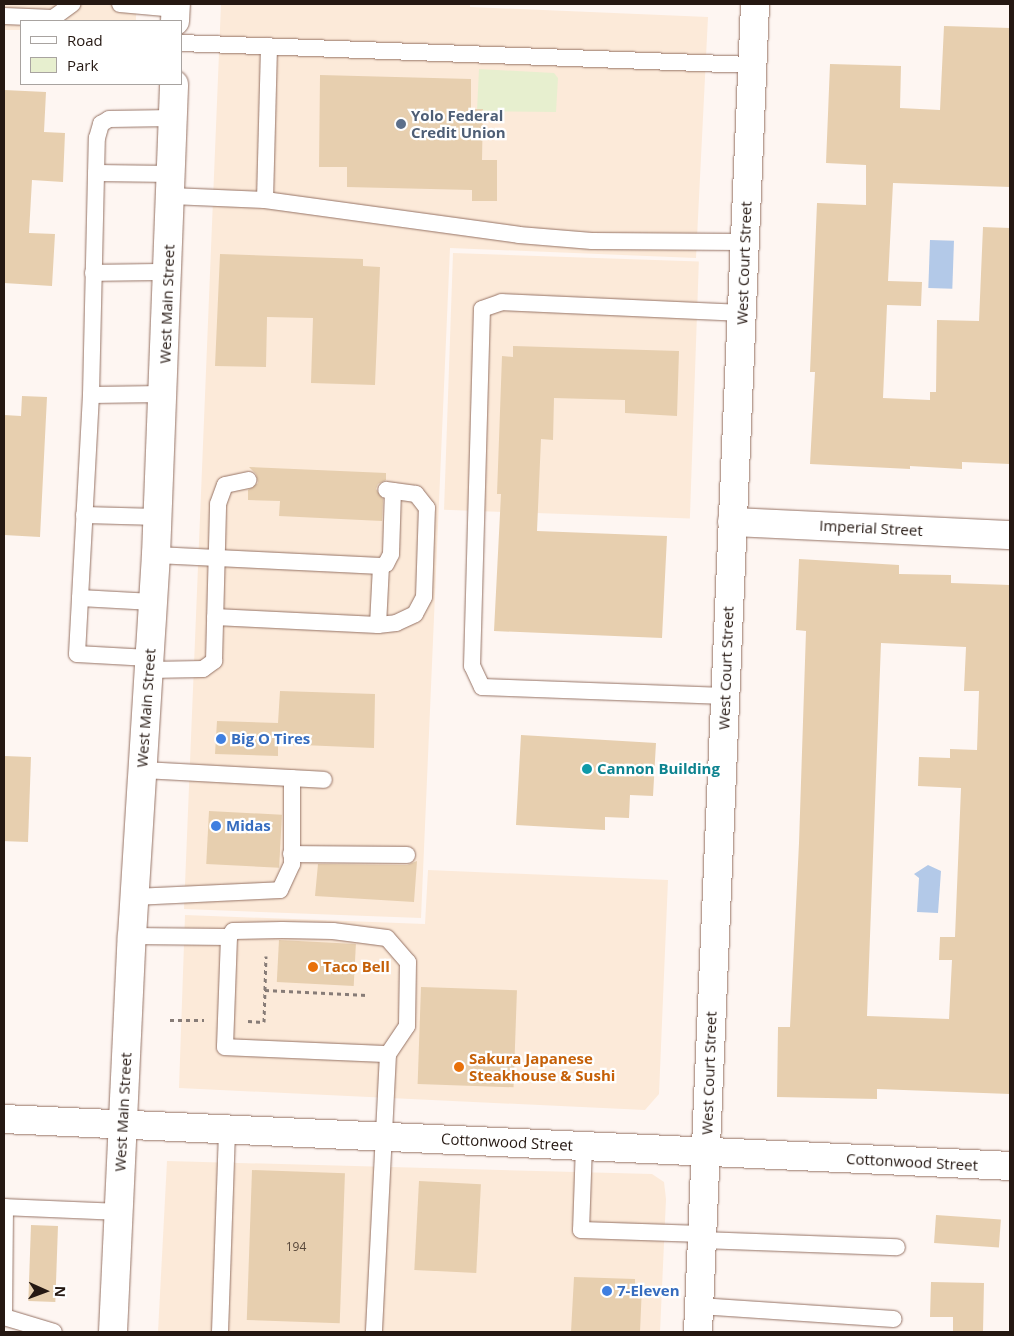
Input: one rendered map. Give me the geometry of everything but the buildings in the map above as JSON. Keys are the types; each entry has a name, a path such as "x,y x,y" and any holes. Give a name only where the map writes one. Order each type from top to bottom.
{"street":[{"name":"West Court Street","path":"698,1332 755,4"},
{"name":"West Main Street","path":"113,1332 134,897 158,517 172,185 174,85"},
{"name":"Imperial Street","path":"732,522 1010,534"},
{"name":"Cottonwood Street","path":"4,1120 227,1128 1010,1166"}],"lane":[{"path":"4,16 52,18 72,4"},
{"path":"120,4 175,11"},
{"path":"182,43 752,65"},
{"path":"265,200 269,46"},
{"path":"173,118 109,119 101,124 97,138 91,395 77,654 149,664 210,667 214,661 221,491 231,482 248,480"},
{"path":"96,173 265,200 518,235 592,241 744,242"},
{"path":"93,273 168,272"},
{"path":"725,696 482,687 472,666 482,309 502,302 741,313"},
{"path":"91,395 163,394"},
{"path":"156,555 381,566 386,564 391,554 389,491 416,494 427,508 424,597 415,614 396,623 378,625 215,617"},
{"path":"84,515 158,517"},
{"path":"378,625 381,566"},
{"path":"80,598 153,602"},
{"path":"142,770 324,780"},
{"path":"134,897 280,890 292,864 292,778"},
{"path":"291,854 407,855"},
{"path":"374,1332 386,1136 388,1054 407,1026 408,962 387,938 334,931 233,931 229,937 225,1047 388,1054"},
{"path":"132,936 229,937"},
{"path":"220,1332 227,1128"},
{"path":"584,1145 582,1230 897,1247"},
{"path":"54,1332 4,1317 4,1207 119,1212"},
{"path":"699,1306 894,1319"}],"path":[{"path":"265,990 367,994"}],"shaded area":[{"path":"4,4 136,4 136,20 20,20 20,30 4,30"},
{"path":"221,4 470,4 470,7 708,17 696,258 450,248 421,918 184,909"},
{"path":"453,253 699,262 690,518 444,510"},
{"path":"428,870 668,880 659,1094 645,1110 179,1088 185,915 425,924"},
{"path":"167,1161 652,1174 664,1182 666,1199 660,1332 158,1332"}],"green space":[{"path":"479,69 554,73 558,78 556,112 477,111"}],"water":[{"path":"930,240 954,241 952,289 928,288"},
{"path":"928,865 941,871 938,913 917,912 919,878 914,874"}],"place":[{"name":"Yolo Federal Credit Union","path":"401,124"},
{"name":"Big O Tires","path":"221,739"},
{"name":"Cannon Building","path":"587,769"},
{"name":"Midas","path":"216,826"},
{"name":"Taco Bell","path":"313,967"},
{"name":"Sakura Japanese Steakhouse & Sushi","path":"459,1067"},
{"name":"7-Eleven","path":"607,1291"}]}
